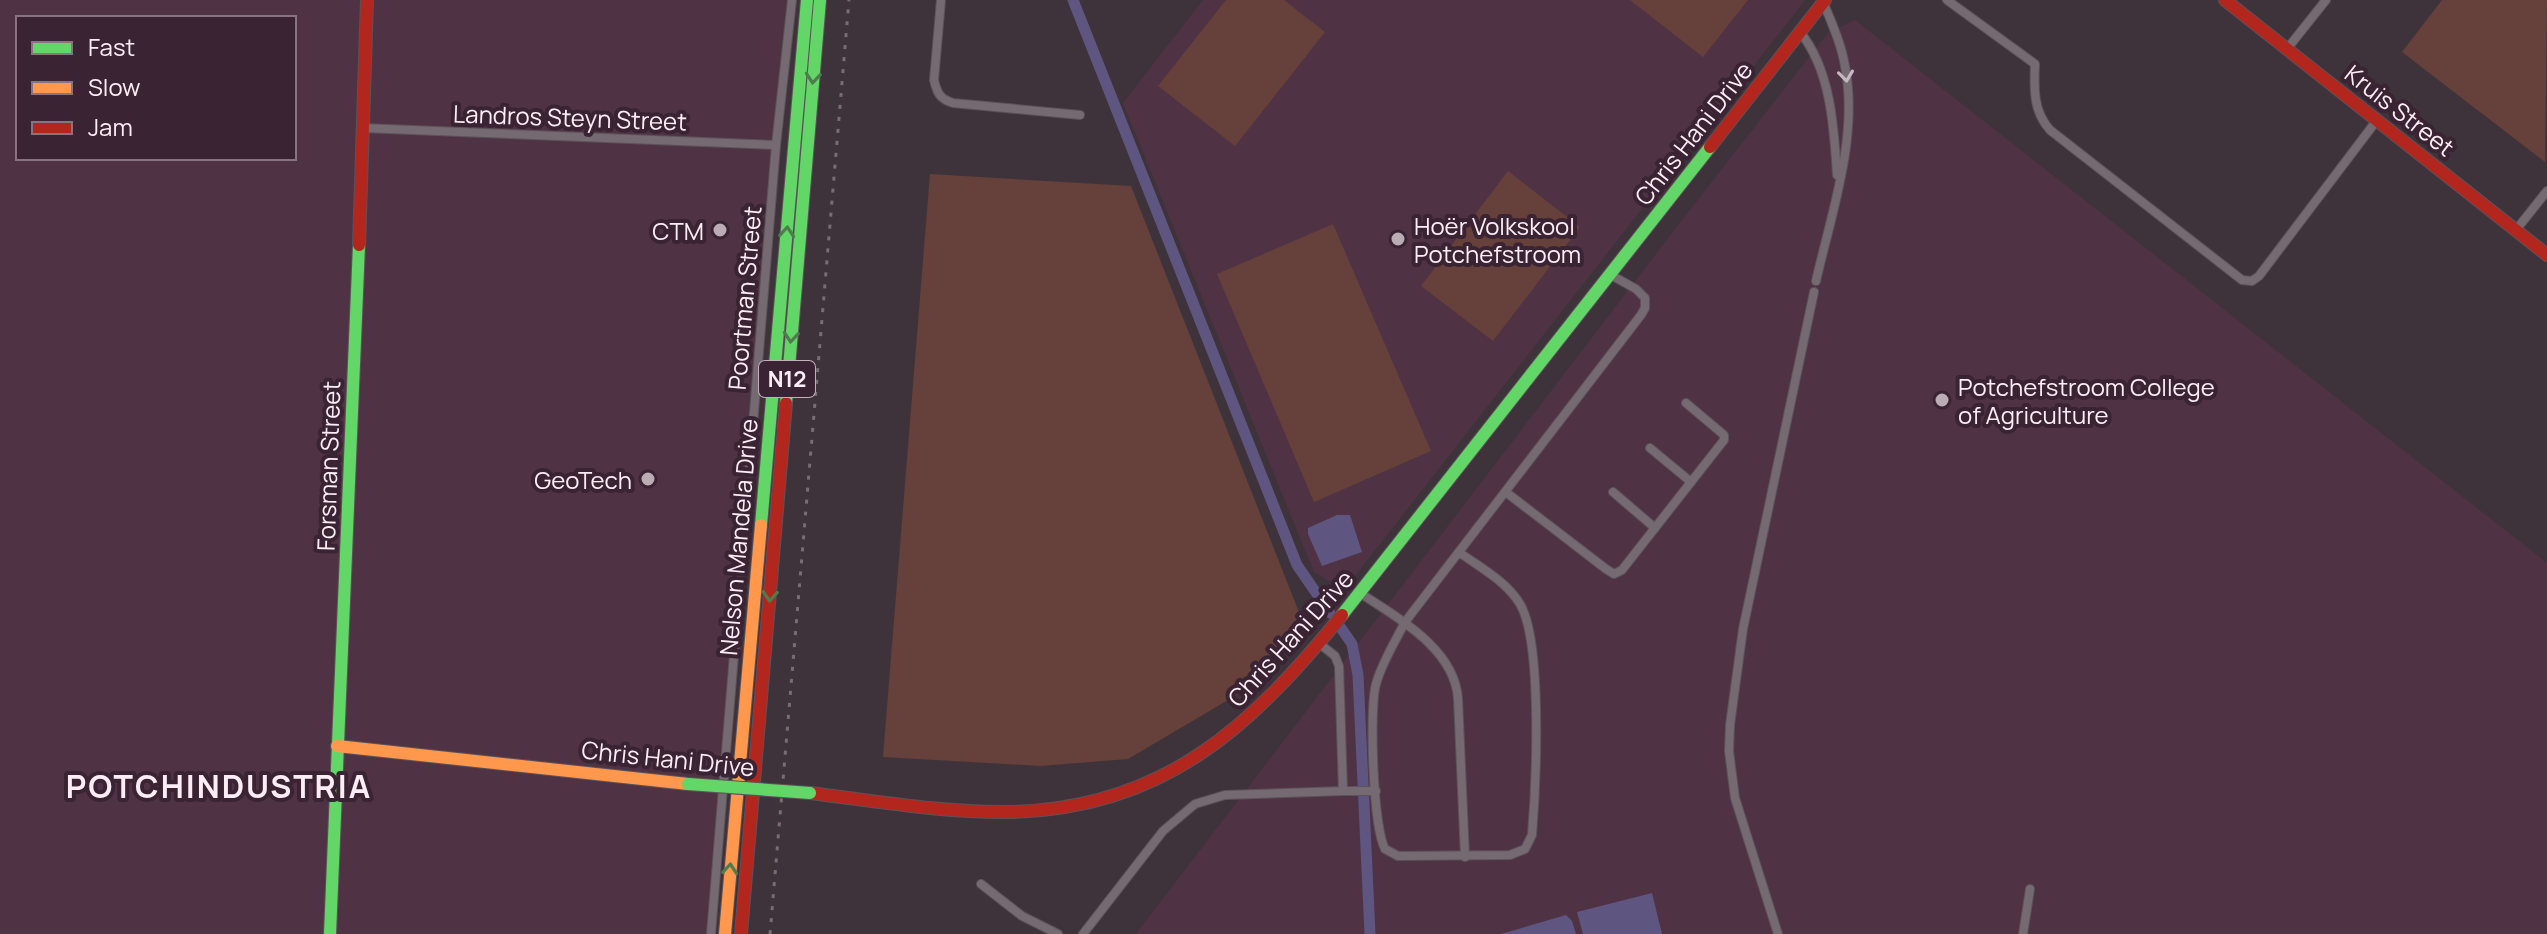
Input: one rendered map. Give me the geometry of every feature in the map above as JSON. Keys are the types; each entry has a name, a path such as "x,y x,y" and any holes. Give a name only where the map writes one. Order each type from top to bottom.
{"main road":[{"name":"Forsman Street","path":"330,934 367,0"},
{"name":"Nelson Mandela Drive","path":"725,934 807,0"},
{"name":"Nelson Mandela Drive","path":"741,934 820,0"},
{"name":"Kruis Street","path":"2225,0 2547,255"},
{"name":"Chris Hani Drive","path":"337,746 688,784 991,811 1084,804 1126,792 1188,763 1250,720 1320,644 1824,1"}],"street":[{"name":"Poortman Street","path":"711,934 776,145 792,0"},
{"path":"941,0 934,80 937,93 943,100 1080,115"},
{"path":"1947,0 2035,64 2036,106 2041,120 2050,130 2242,280 2252,281 2259,276 2377,120"},
{"path":"2287,49 2326,0"},
{"path":"1816,281 1838,188 1849,103 1842,52 1824,1"},
{"path":"1800,32 1811,46 1824,81 1835,141 1838,188"},
{"name":"Landros Steyn Street","path":"363,128 776,145"},
{"path":"2516,230 2547,191"},
{"path":"1460,553 1501,583 1521,606 1533,659 1533,823 1529,844 1510,855 1398,856 1390,854 1380,841 1368,791 1374,694 1379,675 1405,622 1507,493 1645,308 1645,298 1641,293 1611,275"},
{"path":"1778,934 1735,798 1729,751 1730,725 1743,629 1814,292"},
{"path":"1507,493 1614,574 1622,570 1724,440 1724,435 1686,403"},
{"path":"1650,448 1691,482"},
{"path":"1613,492 1655,528"},
{"path":"1360,593 1405,622 1445,661 1458,687 1465,857"},
{"path":"1320,644 1335,656 1339,666 1343,791"},
{"path":"1083,934 1163,831 1195,804 1225,795 1368,791"},
{"path":"981,884 1022,916 1058,934"},
{"path":"2023,934 2030,889"}],"shaded area":[{"name":"POTCHINDUSTRIA","path":"0,0 789,0 709,934 0,934"},
{"name":"Hoër Volkskool Potchefstroom","path":"1203,0 1805,0 1344,590 1314,572 1123,103"},
{"path":"1226,0 1284,0 1325,32 1235,146 1158,86"},
{"path":"1630,0 1748,0 1703,57"},
{"path":"2442,0 2547,0 2545,162 2402,52"},
{"name":"Potchefstroom College of Agriculture","path":"1855,20 2547,563 2547,934 1136,934 1828,33"},
{"path":"1508,171 1580,227 1493,341 1421,286"},
{"path":"930,174 1131,186 1304,625 1240,693 1128,759 1040,766 883,757"},
{"path":"1333,224 1431,451 1314,502 1217,274"},
{"path":"1337,515 1350,515 1362,552 1322,566 1308,528"},
{"path":"1652,893 1662,934 1583,934 1577,912"},
{"path":"1566,915 1572,921 1576,934 1501,934"}],"waterway":[{"path":"1073,0 1297,565 1330,613"},
{"path":"1341,628 1352,644 1358,675 1370,934"}],"railway":[{"path":"770,934 849,0"}],"traffic: fast":[{"path":"761,525 807,0"},
{"path":"786,403 820,0"},
{"path":"1342,615 1710,147"},
{"path":"330,934 359,245"},
{"path":"688,784 810,793"}],"traffic: slow":[{"path":"725,934 761,525"},
{"path":"337,746 688,784"}],"traffic: jam":[{"path":"359,245 367,0"},
{"path":"1710,147 1825,0"},
{"path":"2225,0 2547,255"},
{"path":"741,934 786,403"},
{"path":"810,793 985,812 1064,807 1114,796 1158,778 1199,754 1237,726 1273,693 1342,615"}],"place":[{"name":"CTM","path":"720,230"},
{"name":"Hoër Volkskool Potchefstroom","path":"1398,239"},
{"name":"Potchefstroom College of Agriculture","path":"1942,400"},
{"name":"GeoTech","path":"648,479"}],"district":[{"name":"POTCHINDUSTRIA","path":"219,786"}]}
